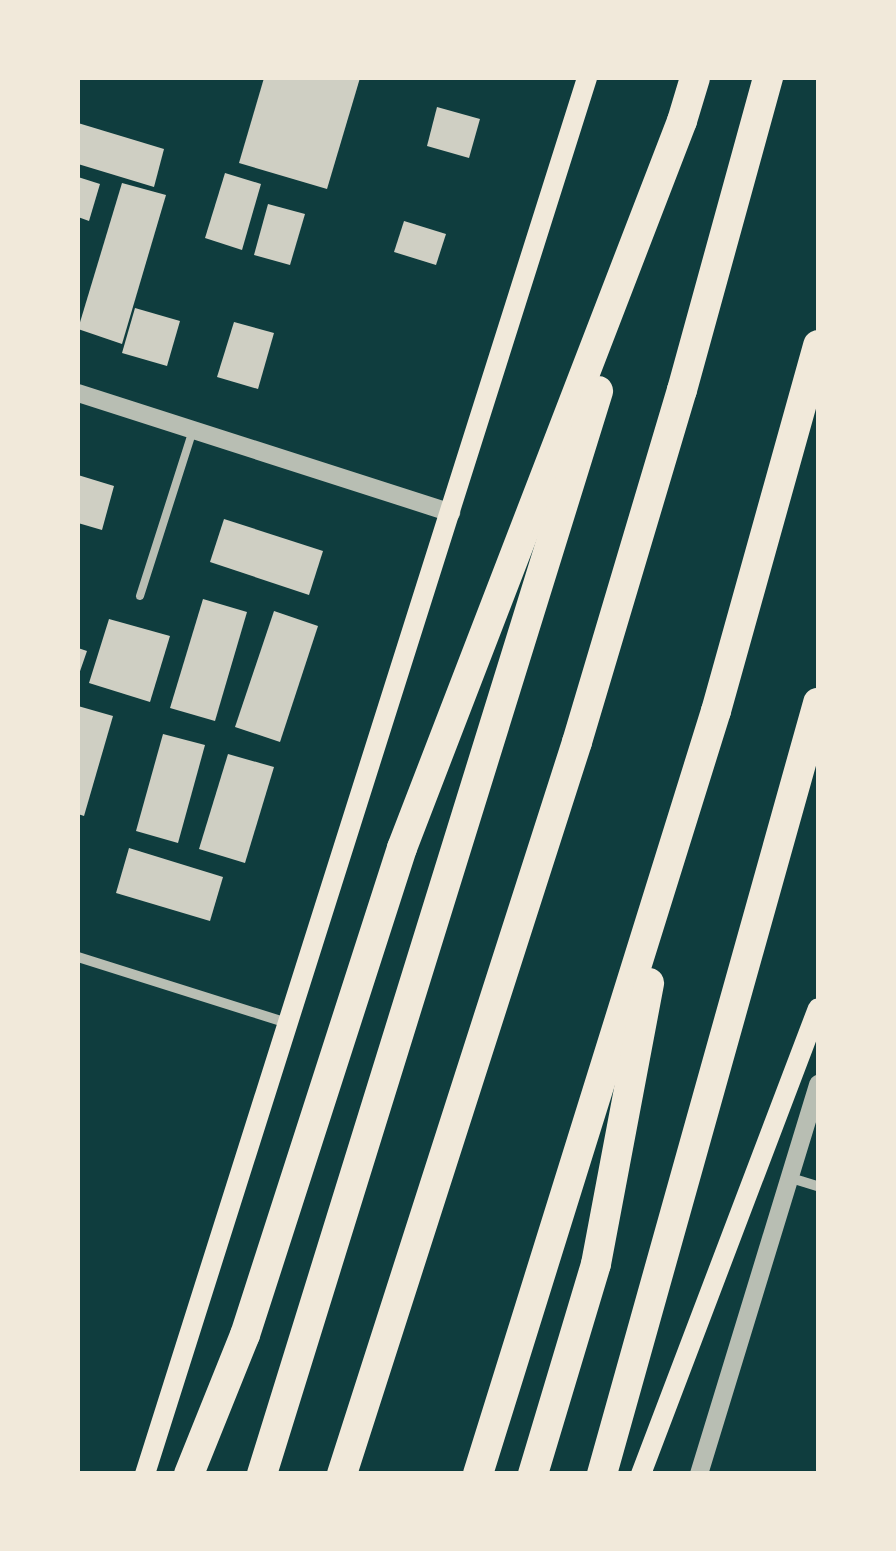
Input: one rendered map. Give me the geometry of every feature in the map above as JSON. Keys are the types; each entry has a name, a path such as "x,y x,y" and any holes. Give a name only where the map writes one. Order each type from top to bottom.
{"highway":[{"path":"262,1474 695,78"},
{"path":"342,1474 576,742 682,390 768,78"},
{"path":"190,1474 246,1335 402,848 682,120"},
{"path":"478,1474 674,848 818,346"},
{"path":"602,1474 818,704"},
{"path":"533,1474 596,1264 674,848"}],"main road":[{"path":"146,1474 587,78"},
{"path":"641,1474 818,1008"}],"street":[{"path":"78,394 450,513"},
{"path":"78,957 291,1024"},
{"path":"699,1474 818,1084"},
{"path":"791,1178 818,1186"}],"lane":[{"path":"140,596 193,430"}],"building":[{"path":"264,78 360,78 327,189 239,163"},
{"path":"437,107 480,119 469,158 427,146"},
{"path":"78,123 164,149 154,187 78,164"},
{"path":"225,173 261,184 242,250 205,238"},
{"path":"78,177 100,184 89,221 78,217"},
{"path":"122,183 166,195 122,344 78,329"},
{"path":"268,204 305,214 290,265 254,255"},
{"path":"404,221 446,234 436,265 394,252"},
{"path":"135,308 180,321 167,366 122,353"},
{"path":"234,322 274,333 258,389 217,377"},
{"path":"78,475 114,486 102,530 78,523"},
{"path":"224,519 323,551 309,595 210,562"},
{"path":"203,599 247,612 215,721 170,708"},
{"path":"274,611 318,626 280,742 235,727"},
{"path":"109,619 170,636 150,702 89,683"},
{"path":"78,648 87,651 78,677"},
{"path":"78,706 113,716 84,816 78,814"},
{"path":"163,734 205,745 178,843 136,831"},
{"path":"228,754 274,767 245,863 199,849"},
{"path":"129,848 223,877 210,921 116,893"}]}
